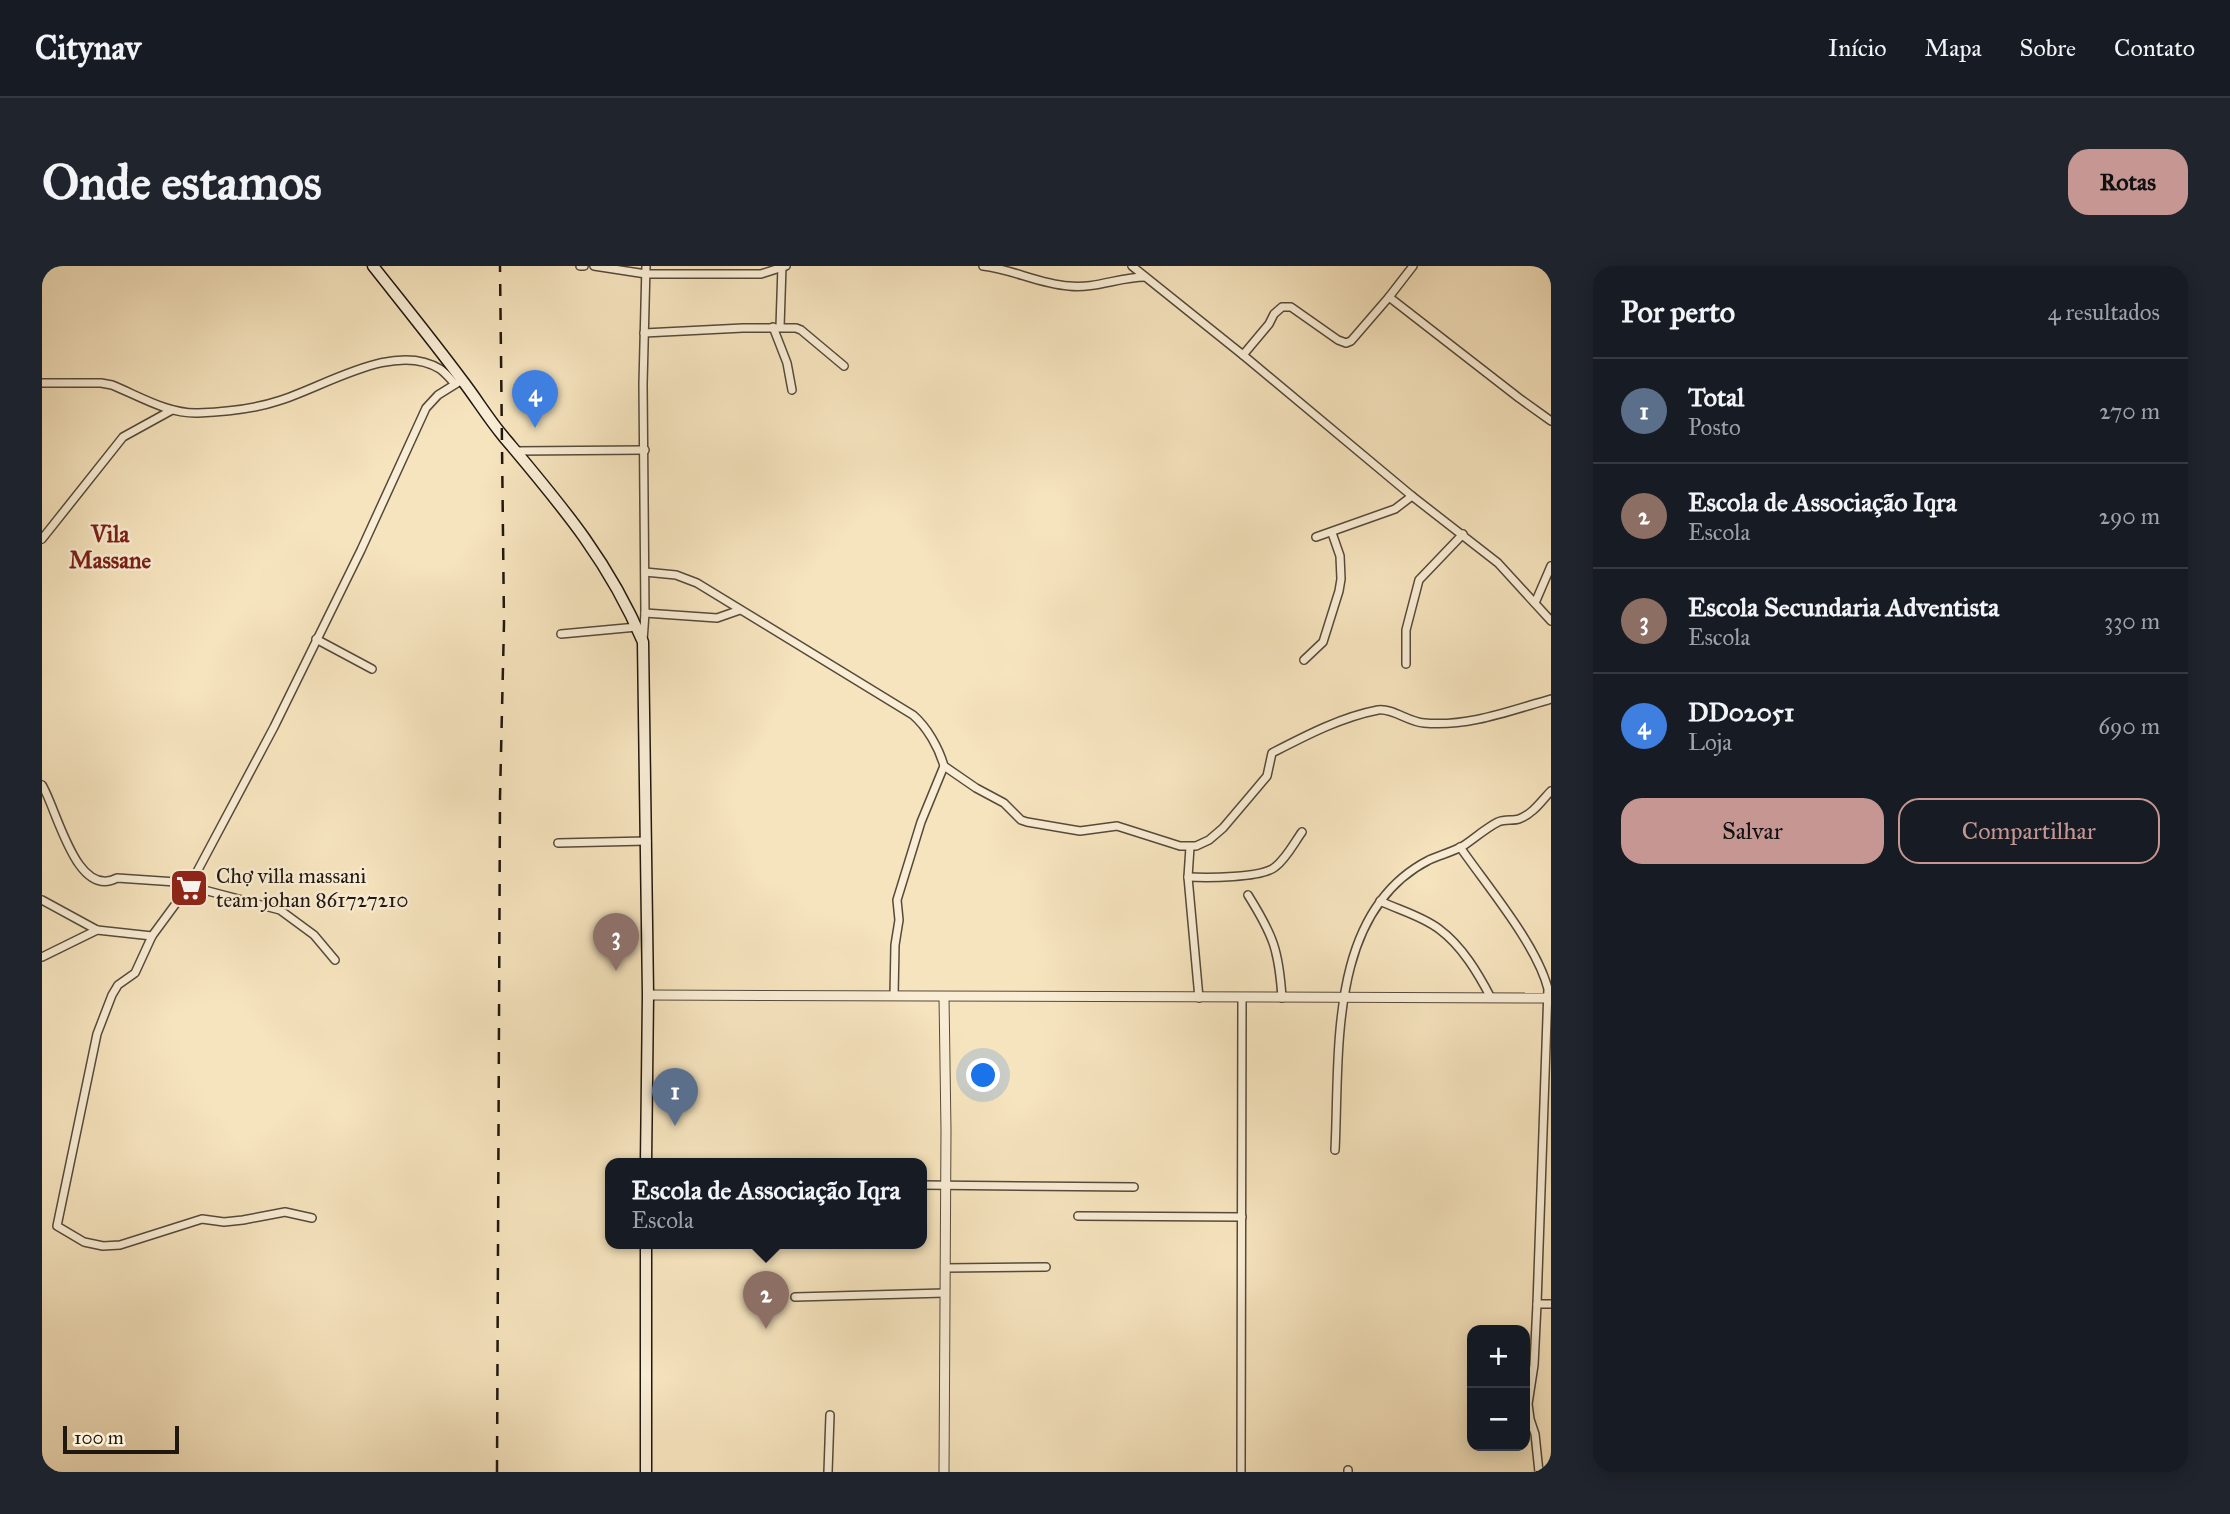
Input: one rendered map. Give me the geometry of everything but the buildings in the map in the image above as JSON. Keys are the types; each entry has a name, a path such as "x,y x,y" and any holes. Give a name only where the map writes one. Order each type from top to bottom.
{"main road":[{"path":"373,266 458,382 597,553 612,576 643,642 648,995 646,1158"},
{"path":"646,1249 646,1472"}],"street":[{"path":"594,266 761,274 783,267 777,327 792,390"},
{"path":"983,266 1050,284 1069,286 1093,286 1145,277"},
{"path":"1132,266 1412,496 1498,563 1551,621"},
{"path":"1243,355 1282,307 1291,307 1338,340 1346,343 1352,341 1413,266"},
{"path":"643,642 646,270"},
{"path":"1389,297 1518,398 1550,419"},
{"path":"644,333 777,327 801,330 844,366"},
{"path":"42,383 112,385 172,410 200,412 276,402 388,360 411,360 430,364 458,382 438,395 426,408 361,550 274,727 191,883 152,936 140,966 118,985 106,1005 97,1034 57,1226 84,1242 120,1245 202,1219 243,1220 285,1212 312,1218"},
{"path":"42,539 123,437 172,410"},
{"path":"516,451 645,450"},
{"path":"1316,537 1395,509 1412,496"},
{"path":"1304,660 1323,642 1339,591 1340,556 1332,533"},
{"path":"1406,664 1406,630 1419,580 1463,534"},
{"path":"1535,603 1551,566"},
{"path":"645,572 676,575 697,583 912,715 920,721 935,743 944,766 975,788 1004,803 1021,820 1080,831 1107,826 1128,828 1190,847 1209,840 1234,816 1267,775 1272,753 1307,735 1380,710 1415,722 1460,722 1492,718 1551,699"},
{"path":"645,613 717,618 740,610"},
{"path":"561,634 637,627"},
{"path":"316,639 372,669"},
{"path":"894,996 895,946 899,919 897,900 921,822 944,766"},
{"path":"42,785 74,859 99,882 108,883 123,878 191,883 204,890 280,910 314,935 335,960"},
{"path":"1335,1150 1343,998 1354,954 1365,926 1380,901 1387,890 1404,875 1427,861 1460,847 1499,822 1519,819 1526,815 1551,790"},
{"path":"1188,877 1213,878 1268,872 1278,865 1302,832"},
{"path":"558,843 647,841"},
{"path":"1190,847 1188,877 1199,998"},
{"path":"1460,847 1520,933 1546,981 1550,998 1534,1366 1528,1404 1535,1434 1539,1472"},
{"path":"1248,895 1275,945 1279,959 1282,998"},
{"path":"42,900 97,930 152,936"},
{"path":"1380,901 1438,929 1467,959 1491,998"},
{"path":"42,957 97,930"},
{"path":"648,995 1550,998"},
{"path":"944,997 944,1472"},
{"path":"1241,1472 1242,998"},
{"path":"927,1185 1133,1187"},
{"path":"1078,1216 1242,1217"},
{"path":"945,1268 1046,1267"},
{"path":"796,1297 945,1293"},
{"path":"1537,1304 1551,1304"},
{"path":"828,1472 830,1415"}],"railway":[{"path":"497,1472 500,797 504,623 500,266"}],"place":[{"name":"DD02051","path":"535,428"},
{"name":"Chợ villa massani team johan 861727210","path":"189,888"},
{"name":"Escola Secundaria Adventista","path":"616,971"},
{"name":"Total","path":"675,1126"},
{"name":"Escola de Associação Iqra","path":"766,1329"}],"district":[{"name":"Vila Massane","path":"110,547"}]}
